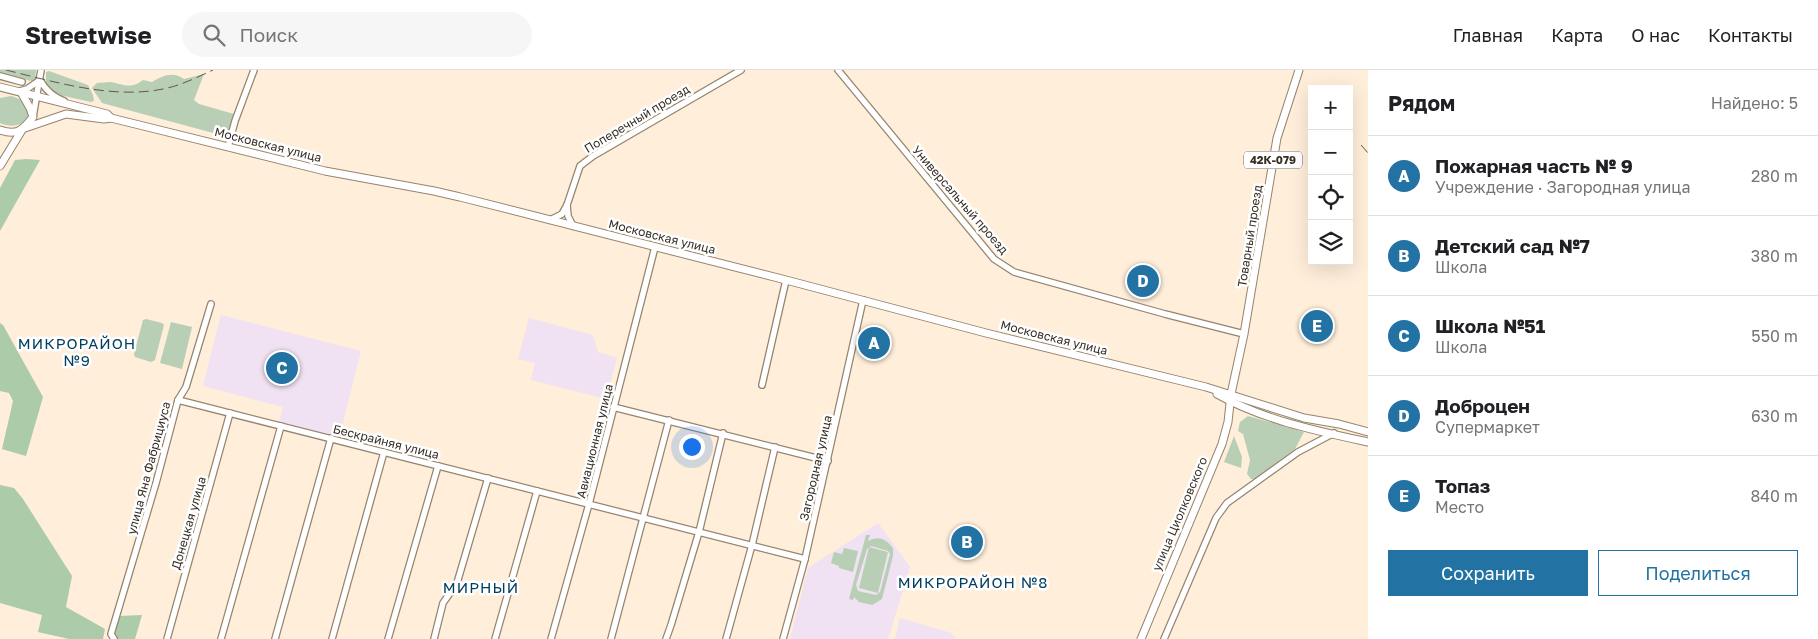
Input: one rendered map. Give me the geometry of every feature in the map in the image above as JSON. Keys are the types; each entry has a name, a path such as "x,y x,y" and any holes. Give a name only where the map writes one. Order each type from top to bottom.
{"main road":[{"name":"Товарный проезд","path":"1231,398 1244,334 1277,138 1299,70"},
{"path":"0,87 10,89"},
{"name":"Московская улица","path":"10,89 107,114 111,118"},
{"path":"0,92 10,89"},
{"path":"0,166 33,117 26,98 20,92"},
{"name":"Московская улица","path":"0,130 13,132 66,114 104,119 111,118 325,171 434,191 786,280 986,333 1206,387 1231,398"},
{"path":"1231,398 1304,418 1339,424 1368,432"},
{"path":"1231,398 1236,405 1301,427 1368,442"},
{"name":"улица Циолковского","path":"1140,639 1222,444 1228,422 1231,398"}],"street":[{"path":"33,117 40,70"},
{"path":"228,147 235,121 254,70"},
{"name":"Поперечный проезд","path":"567,205 580,166 593,156 741,70"},
{"name":"Универсальный проезд","path":"838,70 994,259 1014,272 1244,334"},
{"path":"0,76 22,82"},
{"path":"20,92 27,90 40,80"},
{"path":"40,80 46,90 53,96 76,106"},
{"path":"550,220 562,214 567,205"},
{"path":"567,205 568,216 573,226"},
{"name":"Авиационная улица","path":"551,639 589,504 655,247"},
{"path":"762,385 786,280"},
{"name":"Загородная улица","path":"783,639 805,559 863,300"},
{"name":"улица Яна Фабрициуса","path":"114,639 112,634 178,400 186,387 211,304"},
{"name":"Бескрайняя улица","path":"178,400 805,559"},
{"path":"613,406 828,461"},
{"name":"Донецкая улица","path":"167,639 230,413"},
{"path":"612,639 669,420"},
{"path":"221,639 281,426"},
{"path":"1164,639 1216,518 1227,503 1298,452 1334,433"},
{"path":"666,639 699,532 723,434"},
{"path":"275,639 331,438"},
{"path":"726,639 752,545 775,447"},
{"path":"332,639 384,452"},
{"path":"388,639 438,466"},
{"path":"434,639 443,603 457,583 488,478"},
{"path":"495,639 537,491"}],"shaded area":[{"path":"221,315 361,351 339,438 279,422 283,407 203,386"},
{"path":"529,318 593,335 598,352 617,358 606,399 531,380 535,363 518,359"},
{"path":"878,523 910,567 888,639 790,639 808,568"},
{"path":"900,618 951,633 955,639 895,639"}],"green space":[{"path":"0,70 36,70 35,80 31,81 0,73"},
{"path":"49,71 88,85 94,101 91,102 55,94 46,85 46,72"},
{"path":"204,74 194,100 199,104 234,114 229,130 224,134 217,134 102,103 92,88 97,83 110,82 130,86 143,80 152,82 168,75 176,75 184,79"},
{"path":"11,96 23,102 29,114 21,124 8,126 0,123 0,98"},
{"path":"15,160 40,160 0,231 0,188"},
{"path":"146,319 164,325 155,360 151,362 135,357 134,354 143,320"},
{"path":"171,322 192,327 182,369 160,363"},
{"path":"0,323 3,325 43,397 26,456 2,449 13,401 9,393 0,391"},
{"path":"1248,416 1304,432 1295,449 1255,479 1251,479 1247,474 1250,460 1243,434 1238,431 1240,422"},
{"path":"1234,436 1242,457 1241,468 1224,462"},
{"path":"0,485 14,488 23,499 72,576 66,607 105,629 103,639 69,639 38,632 42,615 0,603"},
{"path":"866,535 870,535 868,541 876,538 885,540 893,548 893,556 882,599 872,605 859,602 854,597 853,600 849,599","holes":["871,546 888,551 890,554 880,592 876,595 858,591 856,585 867,549"]},
{"path":"869,547 888,552 878,593 859,588"},
{"path":"844,548 858,551 853,572 839,568 839,566 831,563 834,552 842,554"},
{"path":"142,615 135,639 117,639 114,634 120,616"}],"railway":[{"path":"6,70 69,85 114,92 157,90 178,85 213,70"},
{"path":"1361,145 1368,153"}],"place":[{"name":"Доброцен","path":"1143,281"},
{"name":"Топаз","path":"1317,326"},
{"name":"Пожарная часть № 9","path":"874,343"},
{"name":"Школа №51","path":"282,368"},
{"name":"Детский сад №7","path":"967,542"}],"district":[{"name":"МИКРОРАЙОН №9","path":"77,352"},
{"name":"МИКРОРАЙОН №8","path":"973,583"},
{"name":"МИРНЫЙ","path":"481,588"}]}
